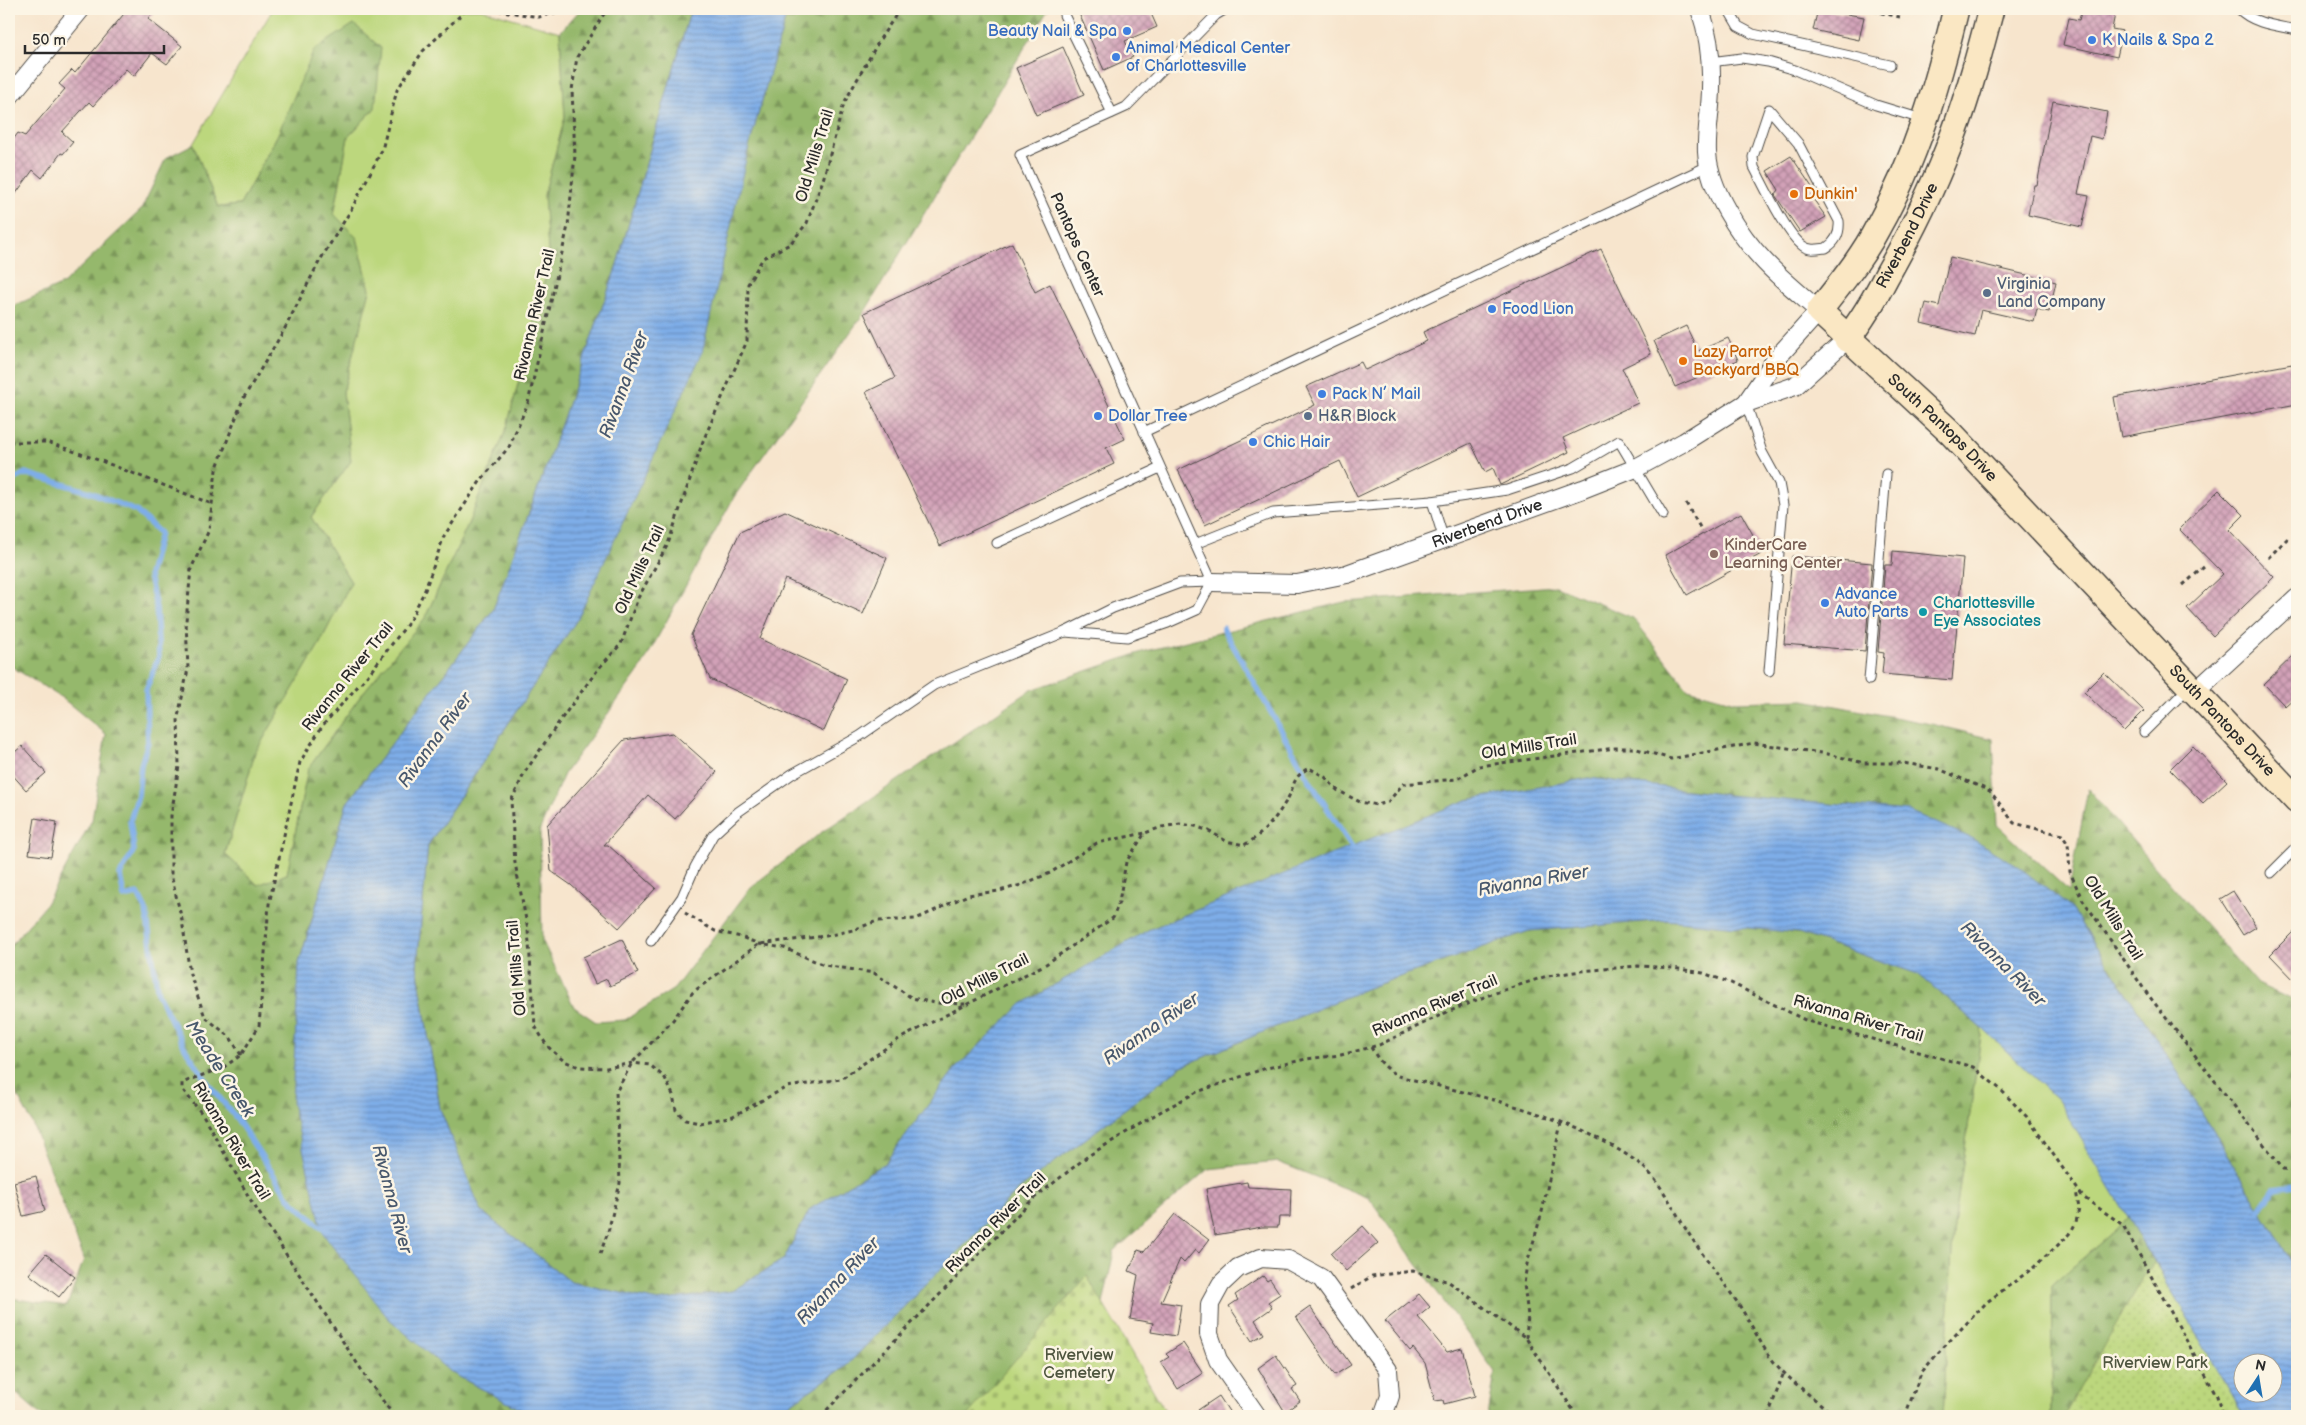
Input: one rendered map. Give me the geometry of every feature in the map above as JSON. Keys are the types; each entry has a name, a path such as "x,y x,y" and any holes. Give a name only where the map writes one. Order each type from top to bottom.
{"street":[{"path":"9,97 81,9"},
{"name":"South Pantops Drive","path":"1700,9 1707,31 1710,62 1711,89 1707,154 1712,176 1724,204 1743,234 1766,262 1847,339 1950,432 2297,800"},
{"name":"Riverbend Drive","path":"1746,403 1776,359 1819,312 1848,275 1878,228 1903,177 1925,120 1937,84 1956,9"},
{"name":"Riverbend Drive","path":"1212,582 1297,584 1347,574 1444,541 1636,468 1684,442 1746,403 1795,386 1847,339 1865,316 1907,240 1954,134 1968,92 1991,9"},
{"path":"2192,689 2297,598"},
{"path":"1257,1416 1218,1360 1209,1334 1210,1304 1221,1284 1238,1268 1261,1258 1288,1260 1321,1278 1388,1370 1390,1396 1383,1416"}],"lane":[{"path":"1065,9 1064,15 1112,113"},
{"name":"Pantops Center","path":"1212,582 1020,155 1126,107 1216,15 1226,9"},
{"path":"1728,9 1738,26 1753,34 1890,65"},
{"path":"2239,9 2246,16 2256,21 2297,30"},
{"path":"1710,62 1742,58 1768,62 1803,74 1876,105 1925,120"},
{"path":"1769,109 1798,143 1839,221 1840,230 1831,245 1818,250 1804,246 1788,228 1754,167 1753,157 1769,109"},
{"path":"1144,432 1710,165"},
{"path":"1746,403 1762,452 1779,483 1783,505 1770,671"},
{"path":"1195,544 1272,513 1432,501 1507,490 1573,468 1620,441 1663,515"},
{"path":"997,543 1160,468"},
{"path":"1869,680 1886,474"},
{"path":"1432,501 1444,541"},
{"path":"650,941 682,897 695,867 713,835 738,812 792,774 860,736 934,685 1065,632 1113,608 1180,583 1212,582 1197,610 1168,623 1127,636 1065,632"},
{"path":"2144,732 2192,689"},
{"path":"2271,872 2297,847"}],"path":[{"path":"241,1055 230,1038 205,1017 190,974 182,920 171,875 171,816 179,766 178,717 188,669 186,621 191,569 209,530 216,470 243,399 284,330 319,262 352,210 382,150 397,90 423,51 467,9"},
{"path":"490,9 539,17 569,9"},
{"name":"Rivanna River Trail","path":"394,1416 370,1383 250,1199 203,1115 182,1089 182,1083 224,1067 241,1055 259,1026 269,904 300,762 323,724 368,675 409,622 425,590 444,536 482,480 509,447 528,403 568,226 575,155 572,90 577,57 607,9"},
{"name":"Old Mills Trail","path":"900,9 880,39 844,104 823,180 807,223 790,244 763,258 748,284 747,341 703,441 668,544 638,598 621,644 600,668 559,722 526,772 511,801 515,863 528,930 535,1026 547,1046 564,1061 579,1067 607,1068 632,1064 650,1065 665,1078 673,1095 676,1110 685,1120 700,1123 733,1116 787,1087 841,1079 899,1039 1046,964 1113,918 1119,902 1126,862 1146,833 1162,827 1180,824 1195,826 1210,831 1226,841 1244,845 1257,838 1281,809 1299,774 1309,768 1325,777 1337,790 1360,802 1377,805 1388,802 1403,784 1457,779 1479,766 1615,748 1634,748 1671,759 1754,743 1828,754 1864,763 1903,763 1939,769 1990,791 2014,823 2062,835 2068,844 2070,872 2081,897 2146,992 2283,1169 2297,1170"},
{"path":"1873,11 1900,17"},
{"path":"9,442 47,442 212,504"},
{"path":"1686,503 1702,531"},
{"path":"2268,558 2289,537"},
{"path":"2183,585 2204,566"},
{"path":"600,1254 608,1232 620,1183 616,1092 632,1064 673,1020 693,992 759,944 835,934 853,930 877,921 916,918 968,895 999,892 1021,885 1050,872 1096,844 1146,833"},
{"path":"675,907 715,931 742,937 759,944 784,948 824,965 874,973 912,998 935,1003 965,1004"},
{"name":"Rivanna River Trail","path":"821,1416 896,1341 1008,1223 1050,1185 1088,1156 1158,1113 1197,1092 1230,1079 1306,1059 1341,1055 1371,1047 1489,995 1547,976 1638,966 1673,968 1703,973 1731,983 1807,1021 1973,1067 2000,1089 2027,1117 2083,1197 2123,1225 2217,1396 2222,1416"},
{"path":"1371,1047 1378,1060 1388,1070 1398,1076 1483,1096 1561,1123 1603,1142 1636,1161 1649,1172 1691,1237 1738,1302 1768,1354 1784,1372 1834,1416"},
{"path":"1526,1338 1528,1316 1524,1284 1526,1271 1542,1212 1561,1123"},
{"path":"1905,1416 1921,1373 1938,1353 1987,1302 2033,1268 2070,1234 2076,1222 2079,1209 2075,1188"},
{"path":"1335,1298 1372,1276 1412,1271 1449,1282 1526,1338 1578,1416"},
{"path":"1768,1416 1784,1372"}],"green space":[{"path":"273,9 481,9 560,32 565,118 544,195 549,263 507,427 469,522 425,618 362,694 308,769 287,874 258,885 225,855 255,753 320,643 351,582 311,517 351,461 343,392 370,290 357,238 334,215 348,137 375,108 277,136 240,205 218,207 193,144"},
{"path":"581,9 691,9 616,268 545,470 493,610 347,803 299,963 450,1372 533,1416 42,1416 9,1387 9,1298 67,1306 84,1259 32,1123 9,1079 9,948 46,904 92,820 106,734 62,698 9,665 9,308 63,284 141,210 166,158 193,144 218,207 240,205 277,136 314,50 354,24 381,48 375,108 348,137 334,214 357,238 370,290 343,392 351,461 311,517 351,582 320,643 255,753 225,854 258,885 287,874 308,769 362,694 425,618 469,522 507,427 549,263 544,195 565,117 560,32"},
{"path":"788,9 1048,9 864,313 734,497 641,668 564,774 540,829 542,940 574,1007 596,1022 625,1020 674,989 751,887 822,832 1031,690 1142,652 1344,602 1556,586 1633,618 1688,689 1735,702 1804,700 1931,724 1993,739 1997,825 2069,891 2088,789 2257,984 2297,1002 2297,1271 2174,1066 2072,909 1728,795 1589,778 1467,800 1148,930 955,1069 885,1163 810,1209 784,1259 732,1291 658,1301 571,1282 481,1211 440,1109 417,966 428,845 578,618 748,150"},
{"path":"1667,920 1799,933 1918,974 1982,1028 1953,1233 1943,1416 1488,1416 1495,1372 1369,1198 1278,1162 1208,1169 1114,1251 1097,1333 1004,1416 772,1416 845,1367 1018,1190 1180,1067 1365,989 1529,931"},
{"path":"1982,1028 2058,1100 2129,1218 2052,1285 2051,1416 1943,1416 1953,1233"},
{"path":"2129,1218 2234,1399 2234,1402 2236,1402 2244,1416 2051,1416 2052,1285"},
{"name":"Riverview Park","path":"2155,1262 2234,1399 2234,1402 2236,1402 2244,1416 2064,1416 2141,1280"},
{"name":"Riverview Cemetery","path":"1087,1276 1168,1416 967,1416"}],"water":[{"name":"Rivanna River","path":"691,9 788,9 748,150 702,353 578,618 428,845 417,966 440,1109 481,1211 571,1282 658,1301 732,1291 784,1259 810,1209 885,1163 955,1069 1022,1004 1148,930 1467,800 1589,778 1728,795 1909,811 1971,838 2019,867 2072,909 2174,1066 2297,1271 2297,1416 2244,1416 2236,1402 2284,1402 2284,1352 2234,1352 2234,1399 2058,1100 1982,1028 1918,974 1799,933 1667,920 1529,931 1365,989 1180,1067 1018,1190 845,1367 772,1416 533,1416 450,1372 388,1318 323,1233 292,1103 299,963 347,803 493,610 545,470 616,268"}],"building":[{"path":"128,9 157,9 148,19 182,46 167,64 152,53 134,76 126,69 93,106 89,102 62,132 73,142 63,154 61,153 42,178 33,170 9,203 9,145 18,133 25,136 65,89 59,84 72,70 75,73"},
{"path":"1077,9 1149,9 1157,27 1125,41 1133,57 1104,70"},
{"path":"1818,9 1864,17 1859,40 1813,30"},
{"path":"2082,9 2116,9 2112,29 2123,31 2117,57 2063,45 2069,18 2079,20"},
{"path":"1063,47 1084,95 1036,115 1016,68"},
{"path":"2053,101 2107,112 2102,139 2090,136 2078,194 2089,196 2082,227 2028,215 2034,185 2037,185"},
{"name":"Dunkin'","path":"1791,156 1816,193 1811,196 1826,217 1800,232 1775,195 1779,190 1767,171"},
{"path":"1012,243 1035,292 1050,284 1125,439 1106,448 1114,464 940,546 866,392 895,378 864,313"},
{"path":"1601,249 1651,354 1622,368 1638,403 1563,438 1569,452 1500,485 1493,468 1485,472 1471,443 1357,497 1340,461 1205,525 1178,470 1315,405 1306,387 1361,362 1365,370 1427,341 1423,332"},
{"path":"1950,257 2056,282 2049,312 2037,309 2034,322 1981,310 1975,336 1921,323 1926,303 1939,306"},
{"path":"1686,326 1698,351 1728,338 1738,360 1675,387 1654,341"},
{"path":"2292,364 2297,404 2121,437 2114,397"},
{"path":"2219,490 2244,515 2229,530 2274,577 2213,636 2187,608 2223,574 2179,529"},
{"path":"785,511 887,558 863,614 785,579 760,639 847,679 824,731 710,679 691,635 740,532"},
{"name":"KinderCare Learning Center","path":"1741,513 1763,553 1687,595 1665,555"},
{"name":"Charlottesville Eye Associates","path":"1893,551 1963,558 1952,680 1882,674 1884,653 1878,652 1885,565 1892,565"},
{"name":"Advance Auto Parts","path":"1792,556 1872,563 1865,651 1784,644"},
{"path":"2297,652 2297,695 2285,706 2264,684"},
{"path":"2104,672 2144,711 2124,731 2084,692"},
{"path":"673,733 717,772 675,819 648,795 604,845 608,845 656,888 619,928 571,885 551,871 547,825 624,740"},
{"path":"22,746 46,773 26,790 9,771 9,757"},
{"path":"2193,746 2227,781 2203,803 2170,769"},
{"path":"35,818 57,822 51,857 29,854"},
{"path":"2233,891 2256,927 2243,935 2220,899"},
{"path":"2297,928 2297,983 2270,955"},
{"path":"622,939 638,973 610,986 607,979 595,984 583,957"},
{"path":"36,1176 45,1211 23,1216 14,1182"},
{"path":"1247,1182 1248,1187 1291,1189 1290,1217 1279,1217 1278,1227 1262,1227 1215,1235 1206,1189"},
{"path":"1175,1214 1209,1240 1199,1253 1195,1250 1184,1263 1180,1259 1161,1302 1181,1305 1176,1336 1151,1332 1153,1323 1130,1319 1138,1275 1129,1271 1138,1250 1144,1252"},
{"path":"1363,1226 1378,1243 1346,1271 1331,1254"},
{"path":"46,1254 75,1277 59,1297 29,1274"},
{"path":"1263,1276 1267,1281 1270,1279 1280,1294 1268,1302 1272,1308 1255,1320 1264,1334 1252,1341 1229,1306 1238,1300 1235,1295"},
{"path":"1419,1294 1430,1307 1418,1317 1447,1352 1462,1348 1475,1396 1444,1404 1443,1400 1435,1401 1425,1363 1413,1348 1410,1351 1385,1321"},
{"path":"1310,1307 1351,1365 1335,1375 1296,1317"},
{"path":"1183,1343 1203,1373 1178,1389 1161,1362 1169,1357 1166,1354"},
{"path":"1276,1355 1297,1386 1292,1389 1300,1401 1285,1412 1258,1368"},
{"path":"1219,1396 1232,1416 1189,1416"}],"waterway":[{"name":"Meade Creek","path":"9,483 25,473 90,492 136,511 160,533 149,575 156,608 159,656 146,690 148,742 141,765 138,795 130,821 134,850 120,875 124,897 138,894 146,910 158,994 185,1048 210,1086 237,1119 289,1198 322,1228 328,1230"},
{"path":"1223,628 1311,783 1352,847"},
{"path":"2260,1209 2274,1189 2297,1186"}],"place":[{"name":"Beauty Nail & Spa","path":"1127,31"},
{"name":"K Nails & Spa 2","path":"2092,40"},
{"name":"Animal Medical Center of Charlottesville","path":"1116,57"},
{"name":"Dunkin'","path":"1794,194"},
{"name":"Virginia Land Company","path":"1987,293"},
{"name":"Food Lion","path":"1492,309"},
{"name":"Lazy Parrot Backyard BBQ","path":"1683,361"},
{"name":"Pack N’ Mail","path":"1322,394"},
{"name":"Dollar Tree","path":"1098,416"},
{"name":"H&R Block","path":"1308,416"},
{"name":"Chic Hair","path":"1253,442"},
{"name":"KinderCare Learning Center","path":"1714,554"},
{"name":"Advance Auto Parts","path":"1825,603"},
{"name":"Charlottesville Eye Associates","path":"1923,612"}]}
